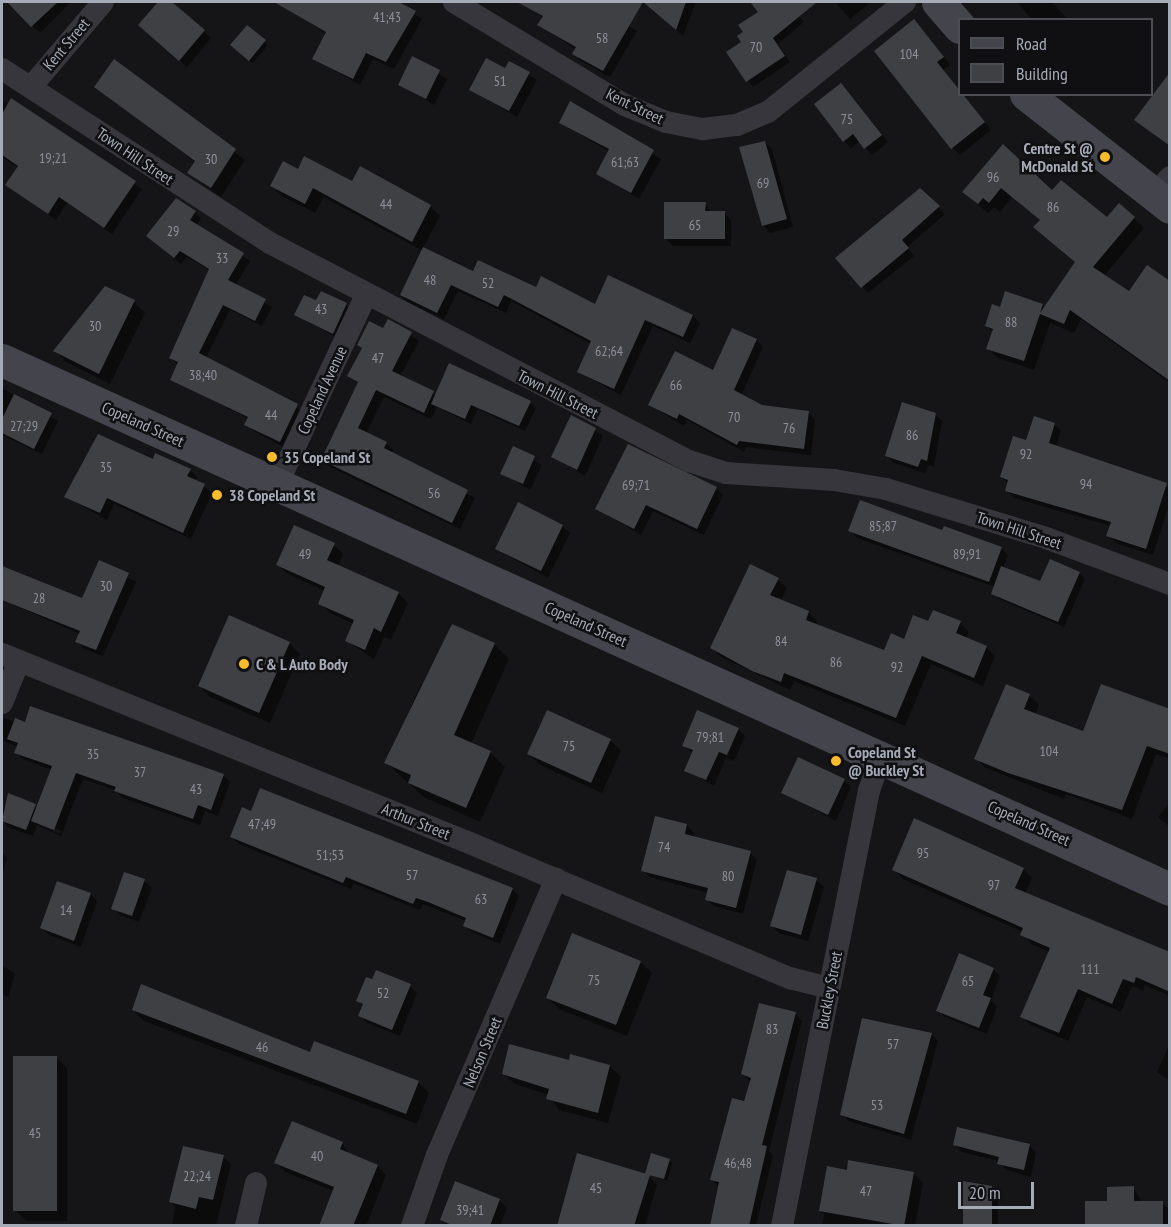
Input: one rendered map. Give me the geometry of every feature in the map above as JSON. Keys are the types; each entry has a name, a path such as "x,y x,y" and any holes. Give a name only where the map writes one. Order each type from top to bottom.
{"main road":[{"path":"938,2 958,25"},
{"path":"1029,96 1164,193"},
{"name":"Copeland Street","path":"2,360 1170,890"}],"street":[{"name":"Kent Street","path":"31,87 103,2"},
{"name":"Kent Street","path":"454,2 636,110 666,122 711,129 754,119 784,102 905,2"},
{"name":"Town Hill Street","path":"2,69 219,212 366,295 708,468 743,475 834,480 886,489 1046,537 1170,584"},
{"name":"Copeland Avenue","path":"277,485 366,295"},
{"path":"2,703 10,658"},
{"name":"Arthur Street","path":"10,658 556,879 790,978 829,988"},
{"name":"Buckley Street","path":"782,1226 869,791 881,757"},
{"name":"Nelson Street","path":"412,1226 437,1155 556,879"},
{"path":"246,1226 256,1183"}],"building":[{"path":"7,2 58,2 31,27"},
{"path":"158,2 172,2 205,30 179,61 138,25"},
{"path":"274,2 399,2 416,11 386,62 366,53 353,79 312,59 326,32"},
{"path":"517,2 643,2 603,71 572,54 576,47 537,25 543,16"},
{"path":"643,2 686,2 676,30"},
{"path":"750,2 817,2 773,38 785,56 746,82 726,52 741,42 737,36 743,32 738,25 758,12"},
{"path":"914,19 944,57 937,62 958,88 958,96 964,96 985,122 951,149 874,51"},
{"path":"247,25 266,40 249,61 230,45"},
{"path":"412,56 440,70 426,99 398,85"},
{"path":"486,58 505,68 509,61 530,72 509,111 469,90"},
{"path":"114,59 236,149 211,188 187,173 195,161 94,87"},
{"path":"1170,72 1170,146 1134,120"},
{"path":"841,83 882,135 864,149 853,134 843,142 814,104"},
{"path":"11,98 136,181 104,228 59,197 48,214 5,185 18,166 2,155 2,114"},
{"path":"570,101 654,150 631,193 596,174 609,149 559,123"},
{"path":"765,141 787,219 762,226 739,147"},
{"path":"1003,144 1052,190 1061,180 1107,217 1119,203 1135,217 1093,267 1129,291 1147,265 1170,281 1170,381 1070,310 1064,324 1040,314 1024,361 986,349 993,329 985,326 992,304 1000,307 1005,291 1043,304 1040,313 1075,262 1033,227 1040,220 1001,188 989,203 983,198 978,204 962,192"},
{"path":"304,156 352,181 360,166 431,205 412,242 313,188 305,204 270,186 283,161 298,169"},
{"path":"920,188 940,206 902,240 909,248 861,288 835,258"},
{"path":"176,198 196,211 190,220 244,253 228,280 266,299 255,321 223,305 199,353 298,404 280,442 244,425 248,417 170,380 178,362 169,358 209,269 180,251 174,258 146,236"},
{"path":"664,202 706,202 705,211 725,211 725,239 664,239"},
{"path":"423,247 473,271 478,260 536,287 541,276 595,304 608,275 693,315 683,337 645,320 614,389 577,372 591,341 504,295 498,307 451,285 437,313 400,295"},
{"path":"105,286 135,300 99,374 53,351"},
{"path":"321,291 347,303 333,334 294,315 304,295 316,300"},
{"path":"388,319 412,332 392,371 434,391 424,413 376,390 358,428 387,442 384,448 468,490 452,523 321,460 358,382 347,376 362,348 357,345 369,321 383,328"},
{"path":"732,328 757,339 734,390 762,405 809,411 804,449 739,441 737,445 679,414 677,419 648,405 675,351 713,370"},
{"path":"449,363 531,401 519,426 471,405 465,419 431,404"},
{"path":"14,394 52,413 34,449 2,433 2,419"},
{"path":"902,402 936,413 927,461 921,459 918,467 885,456"},
{"path":"571,415 596,428 577,470 551,457"},
{"path":"1034,416 1055,423 1049,443 1167,483 1146,549 1106,536 1111,522 1005,491 1008,480 1000,477 1013,436 1026,440"},
{"path":"98,434 153,459 155,453 191,469 187,476 205,484 183,533 107,498 100,513 64,497"},
{"path":"628,444 717,487 697,529 646,505 634,529 595,509"},
{"path":"513,446 535,456 523,484 500,474"},
{"path":"860,500 942,530 944,526 1002,547 989,582 848,531"},
{"path":"518,502 563,525 541,571 495,549"},
{"path":"294,525 335,543 327,560 399,592 381,632 374,628 365,650 345,641 354,620 318,604 325,587 276,565"},
{"path":"1050,559 1080,572 1058,622 991,594 1001,566 1040,581"},
{"path":"99,560 129,573 96,650 75,642 80,631 2,600 2,566 82,598"},
{"path":"750,564 779,578 770,595 809,611 806,620 884,650 891,633 904,639 913,615 928,621 933,610 961,621 956,633 987,646 974,678 922,656 896,718 784,673 781,682 752,671 710,648"},
{"name":"C & L Auto Body","path":"229,615 290,642 259,713 198,686"},
{"path":"452,624 495,643 454,735 491,751 466,808 408,783 411,775 384,763"},
{"path":"1006,684 1030,694 1024,709 1083,731 1101,684 1170,709 1170,754 1147,746 1122,810 1008,773 974,759"},
{"path":"30,706 224,774 211,810 198,805 193,819 114,791 116,787 76,773 54,830 31,821 52,766 14,753 18,743 7,739 15,718 25,722"},
{"path":"547,710 611,739 591,783 527,754"},
{"path":"697,710 739,728 727,755 719,752 706,780 684,771 693,750 682,746"},
{"path":"798,757 845,779 828,815 781,793"},
{"path":"260,788 513,888 493,938 463,926 466,918 428,902 416,898 413,904 346,877 343,883 230,837 242,807 251,811"},
{"path":"8,793 36,804 26,830 2,821"},
{"path":"655,816 687,824 685,834 751,851 736,908 705,900 708,888 641,871"},
{"path":"914,818 1024,868 1015,888 1170,952 1170,992 1136,977 1134,983 1123,979 1112,1004 1078,989 1059,1033 1020,1017 1050,948 1020,935 1023,928 892,870"},
{"path":"787,870 817,878 801,935 770,926"},
{"path":"124,872 145,879 132,916 111,909"},
{"path":"57,881 91,893 74,941 40,928"},
{"path":"572,933 641,961 616,1025 546,998"},
{"path":"959,953 994,968 983,995 991,998 979,1028 936,1011"},
{"path":"376,970 411,984 392,1030 358,1016 363,1004 356,1001 366,977 372,979"},
{"path":"141,984 310,1052 314,1041 419,1081 406,1114 132,1010"},
{"path":"759,1003 796,1012 762,1145 767,1146 749,1226 710,1226 719,1182 710,1180 732,1098 744,1101 751,1078 741,1074"},
{"path":"862,1018 932,1033 904,1134 840,1115"},
{"path":"509,1044 569,1060 570,1054 610,1065 598,1113 546,1099 549,1089 502,1074"},
{"path":"13,1056 57,1056 57,1211 13,1211"},
{"path":"292,1121 343,1142 340,1149 378,1165 353,1226 319,1226 334,1187 274,1163"},
{"path":"957,1127 1030,1144 1024,1170 997,1164 999,1157 953,1145"},
{"path":"183,1146 224,1155 213,1200 199,1197 196,1209 169,1202"},
{"path":"577,1153 650,1175 634,1226 557,1226"},
{"path":"651,1153 670,1159 664,1179 645,1174"},
{"path":"848,1160 914,1172 904,1226 819,1211 827,1166 847,1170"},
{"path":"455,1181 500,1199 490,1226 454,1226 440,1220"},
{"path":"963,1181 992,1186 992,1226 963,1226"},
{"path":"1134,1186 1134,1201 1163,1201 1163,1226 1085,1226 1085,1201 1107,1201 1107,1187"}],"place":[{"name":"Centre St @ McDonald St","path":"1105,157"},
{"name":"35 Copeland St","path":"272,457"},
{"name":"38 Copeland St","path":"217,495"},
{"name":"C & L Auto Body","path":"244,664"},
{"name":"Copeland St @ Buckley St","path":"836,761"}]}
